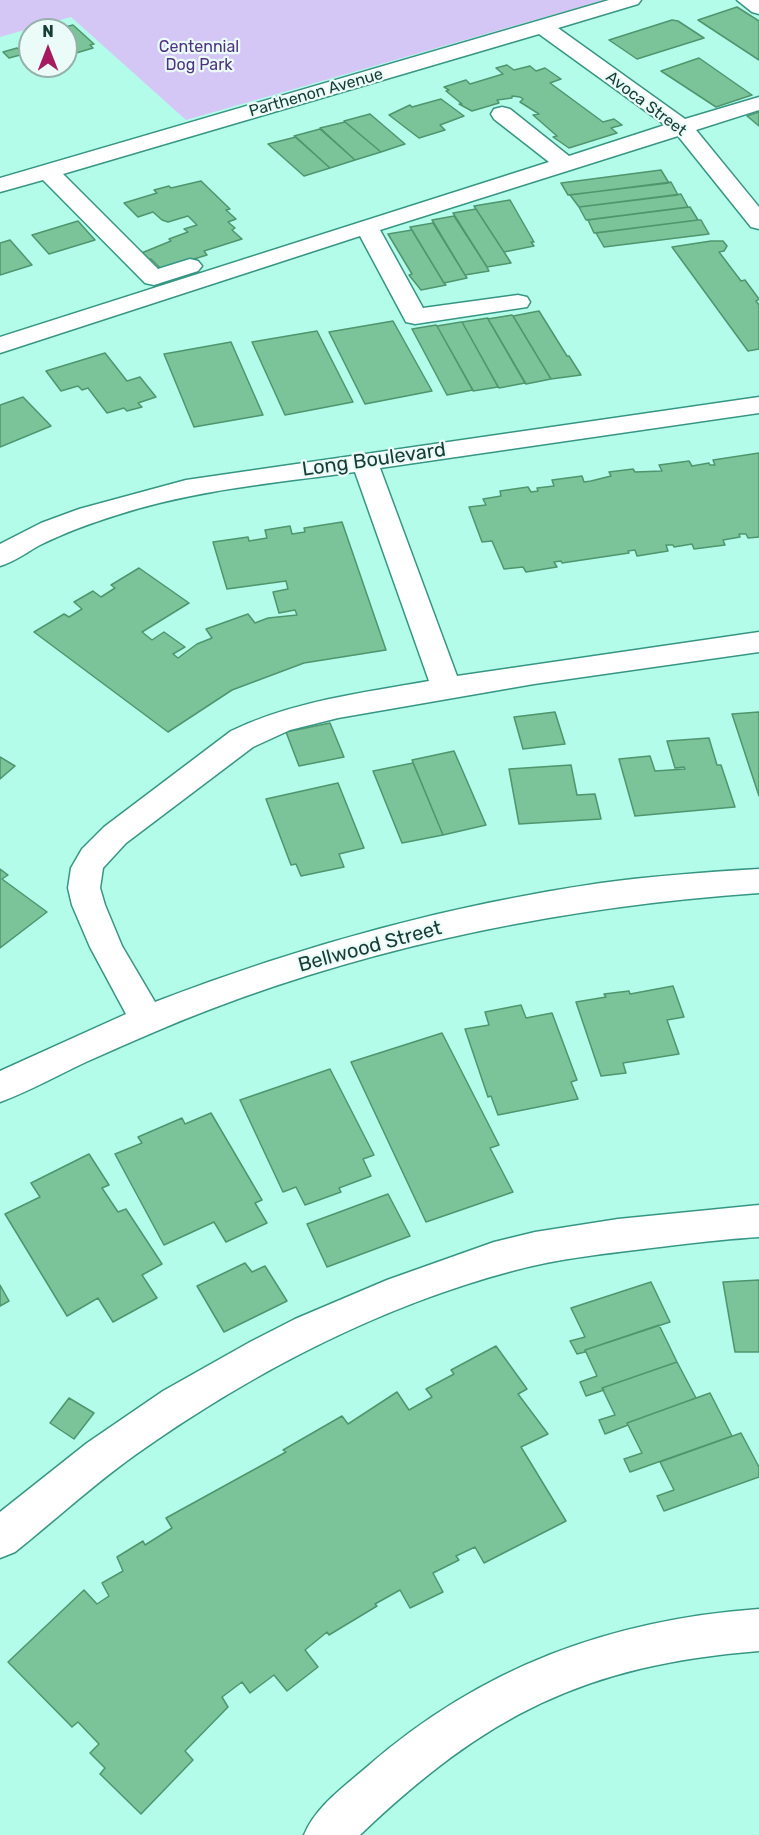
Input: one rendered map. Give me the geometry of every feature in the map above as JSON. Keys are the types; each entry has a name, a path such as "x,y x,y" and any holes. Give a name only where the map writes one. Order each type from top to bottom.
{"street":[{"name":"Parthenon Avenue","path":"0,185 631,0"},
{"path":"747,0 759,8"},
{"name":"Avoca Street","path":"543,27 682,127 759,222"},
{"path":"0,345 366,226 759,103"},
{"path":"502,114 566,164"},
{"path":"48,171 154,278 254,245 267,258"},
{"path":"366,226 415,317 518,302"},
{"name":"Long Boulevard","path":"2,550 95,512 186,488 759,405"},
{"path":"364,461 446,688"},
{"path":"147,1020 91,916 83,889 84,875 100,848 242,739 264,726 291,717 446,688 759,642"},
{"name":"Bellwood Street","path":"0,1087 147,1020 237,986 330,956 490,916 580,899 678,887 759,881"},
{"path":"0,1538 134,1432 223,1376 291,1340 367,1306 441,1276 496,1258 606,1237 759,1221"},
{"path":"327,1835 414,1757 467,1718 516,1691 560,1671 676,1638 759,1630"}],"green space":[{"name":"Centennial Dog Park","path":"0,0 604,0 186,120 78,23 78,18 18,18 18,32 0,37"}],"building":[{"path":"737,7 759,21 759,60 698,20"},
{"path":"672,20 678,21 704,38 637,59 609,40"},
{"path":"78,30 94,44 90,45 93,48 78,52"},
{"path":"17,48 18,56 9,58 3,52"},
{"path":"699,58 752,95 716,107 661,71"},
{"path":"507,65 514,70 530,66 536,71 545,68 561,79 550,83 603,122 614,119 622,125 611,128 617,133 569,148 553,137 557,136 533,115 539,114 520,102 523,99 520,97 512,96 512,98 497,100 499,103 472,111 459,104 462,104 444,87 466,80 470,84 503,74 496,68"},
{"path":"441,99 464,116 440,125 445,130 419,138 389,115 410,105 412,107"},
{"path":"759,112 759,126 747,116"},
{"path":"370,114 405,144 381,152 344,121"},
{"path":"345,122 381,152 355,160 320,128"},
{"path":"320,129 355,160 330,168 294,136"},
{"path":"296,137 330,168 304,176 268,144"},
{"path":"661,170 669,183 568,195 561,183"},
{"path":"201,181 230,209 226,210 236,219 228,222 235,228 232,230 242,239 204,251 207,255 161,269 151,259 146,261 139,254 171,241 169,239 188,232 184,229 197,225 188,216 168,222 153,212 138,217 124,203 157,193 154,190"},
{"path":"671,182 678,195 579,207 570,195"},
{"path":"681,194 688,207 586,220 579,207"},
{"path":"510,200 534,242 531,242 534,246 504,252 474,206"},
{"path":"690,207 698,220 594,233 588,220"},
{"path":"476,209 511,263 487,267 453,213"},
{"path":"454,216 489,271 465,275 432,220"},
{"path":"701,220 709,234 604,247 596,233"},
{"path":"78,221 95,240 49,254 32,235"},
{"path":"433,223 467,278 444,283 410,227"},
{"path":"412,230 446,285 421,290 409,275 412,274 388,234"},
{"path":"10,240 32,265 0,275 0,243"},
{"path":"723,241 727,246 724,251 719,252 741,281 745,280 759,299 756,301 759,305 759,349 748,351 672,247"},
{"path":"539,311 581,375 551,379 513,316"},
{"path":"512,315 551,379 526,384 488,319"},
{"path":"488,318 525,383 499,388 462,322"},
{"path":"393,321 432,391 365,404 329,332"},
{"path":"462,322 498,387 473,391 437,326"},
{"path":"436,325 473,390 447,395 412,329"},
{"path":"317,331 353,402 285,415 252,342"},
{"path":"231,342 263,415 194,427 164,354"},
{"path":"105,353 127,381 140,377 156,397 138,403 142,407 127,411 124,408 107,413 88,388 82,390 78,386 61,391 46,371"},
{"path":"23,397 51,426 0,447 0,405"},
{"path":"759,453 759,537 748,538 746,534 739,534 740,537 723,540 725,545 694,549 692,544 674,547 666,545 668,551 637,556 635,550 628,551 629,553 562,563 561,561 554,562 557,567 526,572 523,567 504,569 492,541 482,542 469,507 486,505 483,499 501,496 500,491 528,487 531,492 538,491 537,488 554,486 552,480 582,476 584,482 611,476 609,472 633,469 635,472 662,471 659,465 689,461 692,466 709,463 715,465 713,460"},
{"path":"342,522 386,650 304,663 232,690 168,732 34,632 64,614 69,617 82,609 74,602 93,591 101,597 115,588 111,585 139,568 189,603 142,632 152,640 164,632 185,647 173,654 178,658 197,644 212,638 206,629 248,614 255,623 268,618 297,615 295,610 279,613 273,592 288,589 286,581 227,589 213,542 248,537 249,541 267,538 265,530 290,526 292,534 305,532 304,528"},
{"path":"555,712 565,744 523,749 514,717"},
{"path":"759,712 759,796 732,714"},
{"path":"330,723 344,757 299,766 286,732"},
{"path":"709,738 717,765 721,765 735,807 635,816 619,759 650,756 655,771 685,769 684,767 675,768 667,741"},
{"path":"454,751 486,825 443,835 412,760"},
{"path":"0,757 15,766 0,779"},
{"path":"413,763 443,835 402,843 373,771"},
{"path":"571,765 577,795 595,794 601,819 519,824 509,769"},
{"path":"338,783 364,848 339,854 344,867 301,876 296,864 291,865 266,799"},
{"path":"0,869 8,875 2,879 47,912 0,948"},
{"path":"673,986 684,1017 667,1020 679,1054 623,1063 626,1073 601,1076 576,1002 606,997 604,994 629,991 630,994"},
{"path":"521,1005 526,1018 552,1013 577,1080 571,1082 578,1099 498,1115 491,1096 488,1097 465,1029 489,1025 485,1012"},
{"path":"442,1033 499,1145 490,1148 513,1192 426,1222 351,1062"},
{"path":"330,1069 374,1155 363,1159 371,1176 339,1188 341,1192 305,1205 296,1187 283,1192 240,1100"},
{"path":"211,1113 262,1200 255,1203 267,1223 226,1242 214,1222 164,1245 115,1154 142,1143 138,1137 182,1118 185,1124"},
{"path":"89,1154 109,1185 102,1188 118,1212 126,1209 162,1264 142,1275 157,1298 113,1322 98,1298 67,1316 5,1214 40,1197 31,1183"},
{"path":"388,1194 410,1236 327,1267 307,1224"},
{"path":"245,1263 252,1272 265,1266 287,1301 224,1332 197,1286"},
{"path":"759,1280 759,1352 735,1352 723,1282"},
{"path":"651,1282 670,1322 577,1354 570,1341 585,1337 571,1308"},
{"path":"0,1285 9,1301 0,1306"},
{"path":"659,1325 677,1362 602,1388 604,1390 586,1396 580,1382 597,1376 585,1350"},
{"path":"496,1346 527,1389 518,1394 548,1434 521,1447 566,1521 484,1563 475,1547 456,1556 459,1560 433,1573 443,1592 410,1608 400,1590 329,1635 327,1632 305,1650 318,1667 287,1691 274,1675 250,1693 242,1682 222,1697 228,1707 185,1751 193,1760 141,1814 100,1774 105,1768 90,1753 99,1744 78,1722 72,1727 8,1662 84,1590 97,1604 109,1596 102,1583 123,1571 117,1557 143,1541 145,1545 172,1528 166,1518 286,1452 283,1450 342,1416 348,1424 397,1392 409,1410 432,1397 426,1389 454,1374 451,1370"},
{"path":"677,1362 696,1398 627,1423 628,1425 605,1434 599,1420 615,1415 602,1388"},
{"path":"710,1393 732,1436 630,1472 624,1459 642,1453 627,1423"},
{"path":"69,1398 94,1413 74,1439 50,1423"},
{"path":"741,1433 759,1467 759,1477 664,1511 657,1496 674,1490 660,1462"}]}
